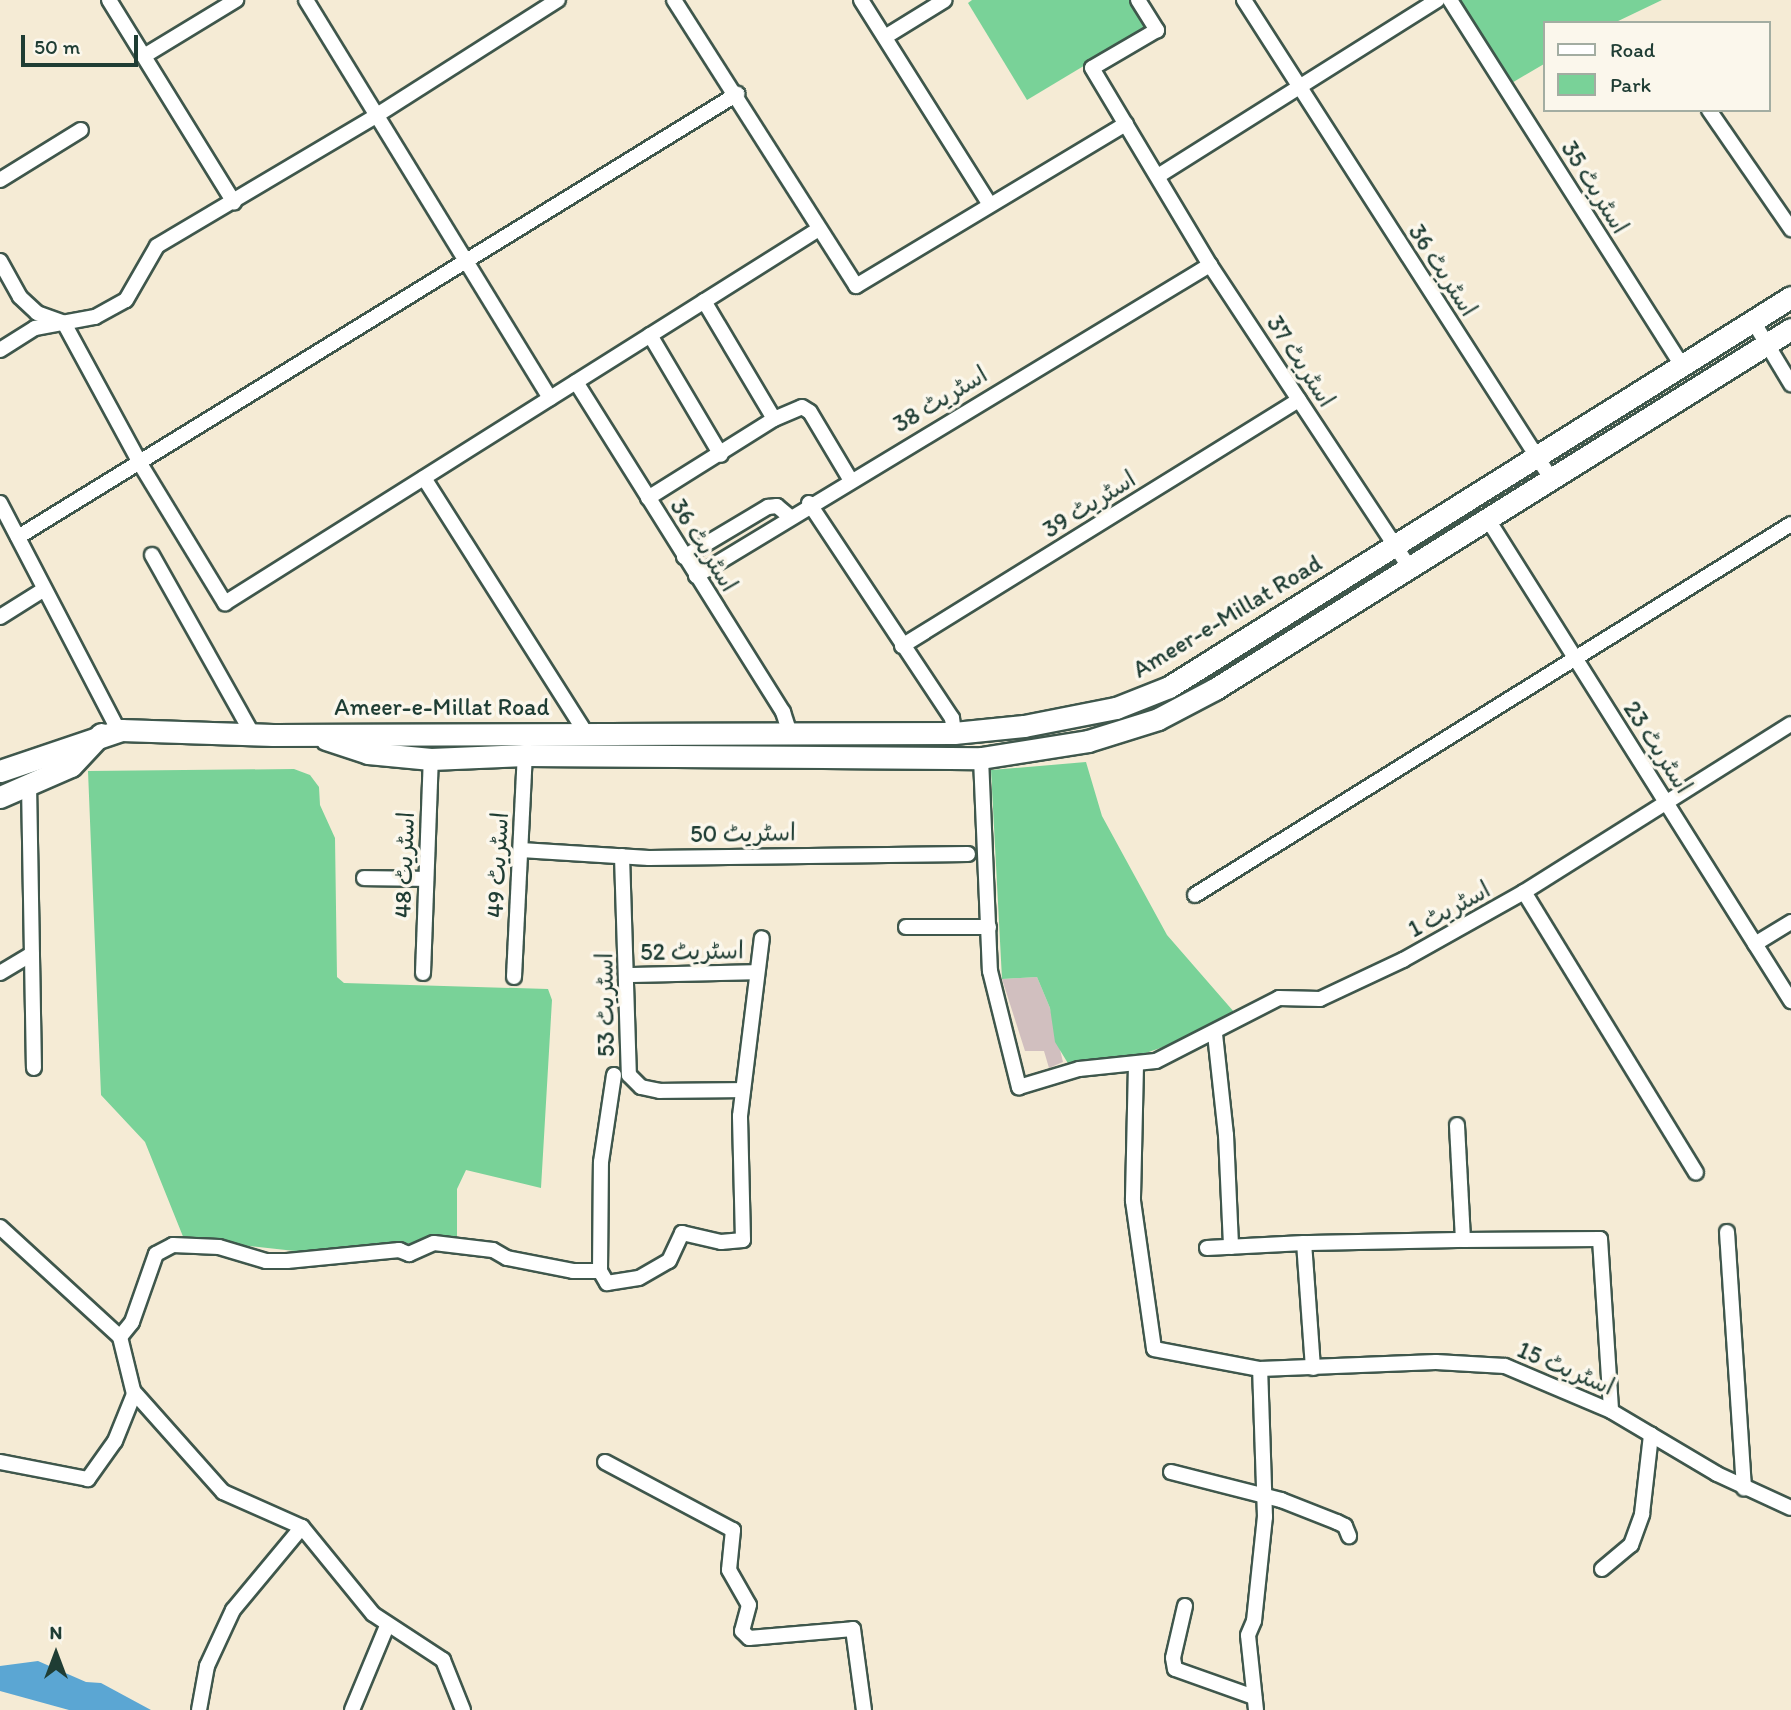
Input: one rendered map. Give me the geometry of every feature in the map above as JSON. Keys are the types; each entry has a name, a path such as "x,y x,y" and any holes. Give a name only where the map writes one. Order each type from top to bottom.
{"main road":[{"name":"Ameer-e-Millat Road","path":"316,734 954,733 1072,718 1139,700 1169,687 1680,363 1791,297"},
{"name":"Ameer-e-Millat Road","path":"316,734 368,752 431,759 525,755 790,760 981,758 1088,741 1172,713 1410,568 1550,477 1791,329"},
{"path":"0,797 71,766 110,732"},
{"path":"0,771 110,732 316,734"},
{"path":"790,733 790,760"}],"street":[{"path":"109,0 234,202"},
{"path":"144,56 236,0"},
{"path":"306,0 374,117 466,258 550,398"},
{"path":"0,351 35,328 94,317 126,300 157,246 374,117 558,0"},
{"path":"674,0 737,94 856,286 1126,124"},
{"path":"861,0 990,205"},
{"path":"885,37 945,0"},
{"name":"اسٹریٹ 37","path":"1138,0 1157,30 1092,68 1210,265 1410,568"},
{"name":"اسٹریٹ 36","path":"1244,0 1550,477"},
{"path":"1158,176 1437,0"},
{"name":"اسٹریٹ 35","path":"1450,0 1680,363"},
{"path":"18,537 141,465 466,258 737,94"},
{"path":"1710,112 1791,229"},
{"path":"0,180 80,130"},
{"path":"0,261 19,297 37,313 64,323 141,465 225,603 819,229"},
{"name":"اسٹریٹ 38","path":"696,576 809,503 1210,265"},
{"path":"704,301 774,419"},
{"path":"1753,321 1791,384"},
{"path":"650,335 721,454"},
{"name":"اسٹریٹ 36","path":"576,382 783,712 790,733"},
{"name":"اسٹریٹ 39","path":"902,646 1299,400"},
{"path":"648,498 793,408 810,412 850,479"},
{"path":"424,478 586,733"},
{"path":"0,503 110,732"},
{"path":"809,503 952,718 954,733"},
{"path":"684,557 768,507 777,506 789,516"},
{"name":"اسٹریٹ 23","path":"1487,518 1791,1001"},
{"path":"1195,895 1791,524"},
{"path":"152,555 253,735"},
{"path":"0,617 43,590"},
{"name":"اسٹریٹ 1","path":"989,927 990,971 1019,1087 1079,1069 1156,1061 1215,1034 1279,998 1320,999 1443,940 1668,805 1791,724"},
{"name":"اسٹریٹ 49","path":"514,977 525,755"},
{"path":"906,928 989,927 981,758"},
{"name":"اسٹریٹ 48","path":"423,973 431,759"},
{"path":"29,784 34,1068"},
{"name":"اسٹریٹ 50","path":"521,850 622,856 968,854"},
{"name":"اسٹریٹ 53","path":"622,856 628,975 629,1075 633,1082 660,1091 743,1090"},
{"path":"364,878 426,879"},
{"path":"1524,892 1696,1172"},
{"path":"1755,944 1791,922"},
{"path":"614,1075 601,1162 600,1272 607,1283 648,1274 669,1261 682,1233 721,1242 746,1238 743,1090 762,938"},
{"path":"0,973 32,954"},
{"name":"اسٹریٹ 52","path":"628,975 757,972"},
{"path":"1215,1034 1226,1135 1231,1247"},
{"name":"اسٹریٹ 15","path":"1136,1065 1133,1201 1154,1349 1260,1369 1436,1362 1505,1366 1611,1411 1744,1488 1791,1508"},
{"path":"1457,1125 1462,1240"},
{"path":"0,1227 120,1337 134,1392 223,1492 302,1527 387,1626 443,1660 463,1710"},
{"path":"1727,1232 1744,1488"},
{"path":"1207,1248 1304,1243 1600,1239 1611,1411"},
{"path":"1304,1243 1313,1368"},
{"path":"120,1337 132,1321 156,1254 173,1245 219,1247 260,1259 287,1261 399,1250 409,1254 434,1244 493,1250 507,1258 573,1272 600,1272"},
{"path":"1185,1606 1173,1658 1175,1669 1255,1703 1248,1635 1254,1620 1263,1495 1260,1369"},
{"path":"0,1461 88,1479 115,1441 134,1392"},
{"path":"1602,1569 1631,1545 1642,1514 1651,1435"},
{"path":"605,1462 733,1531 729,1570 749,1605 741,1631 749,1638 853,1629 864,1710"},
{"path":"1171,1472 1263,1495 1337,1522 1345,1526 1349,1536"},
{"path":"199,1710 207,1666 233,1610 302,1527"},
{"path":"352,1710 387,1626"}],"shaded area":[{"path":"1037,977 1050,1008 1063,1062 1049,1068 1044,1051 1025,1051 1002,979"}],"green space":[{"path":"972,0 1130,0 1147,28 1027,100 968,3"},
{"path":"1456,0 1662,0 1618,21 1542,21 1542,65 1510,84"},
{"path":"1086,762 1102,816 1167,935 1241,1020 1117,1063 1069,1065 1055,1042 1050,1008 1037,977 1002,979 991,770"},
{"path":"294,769 310,775 319,787 320,805 335,838 337,977 344,983 548,989 552,1000 541,1188 466,1170 457,1189 457,1239 304,1252 184,1239 145,1142 101,1095 88,771"}],"water":[{"path":"38,1661 86,1682 101,1683 151,1710 69,1710 0,1691 0,1666"}]}
